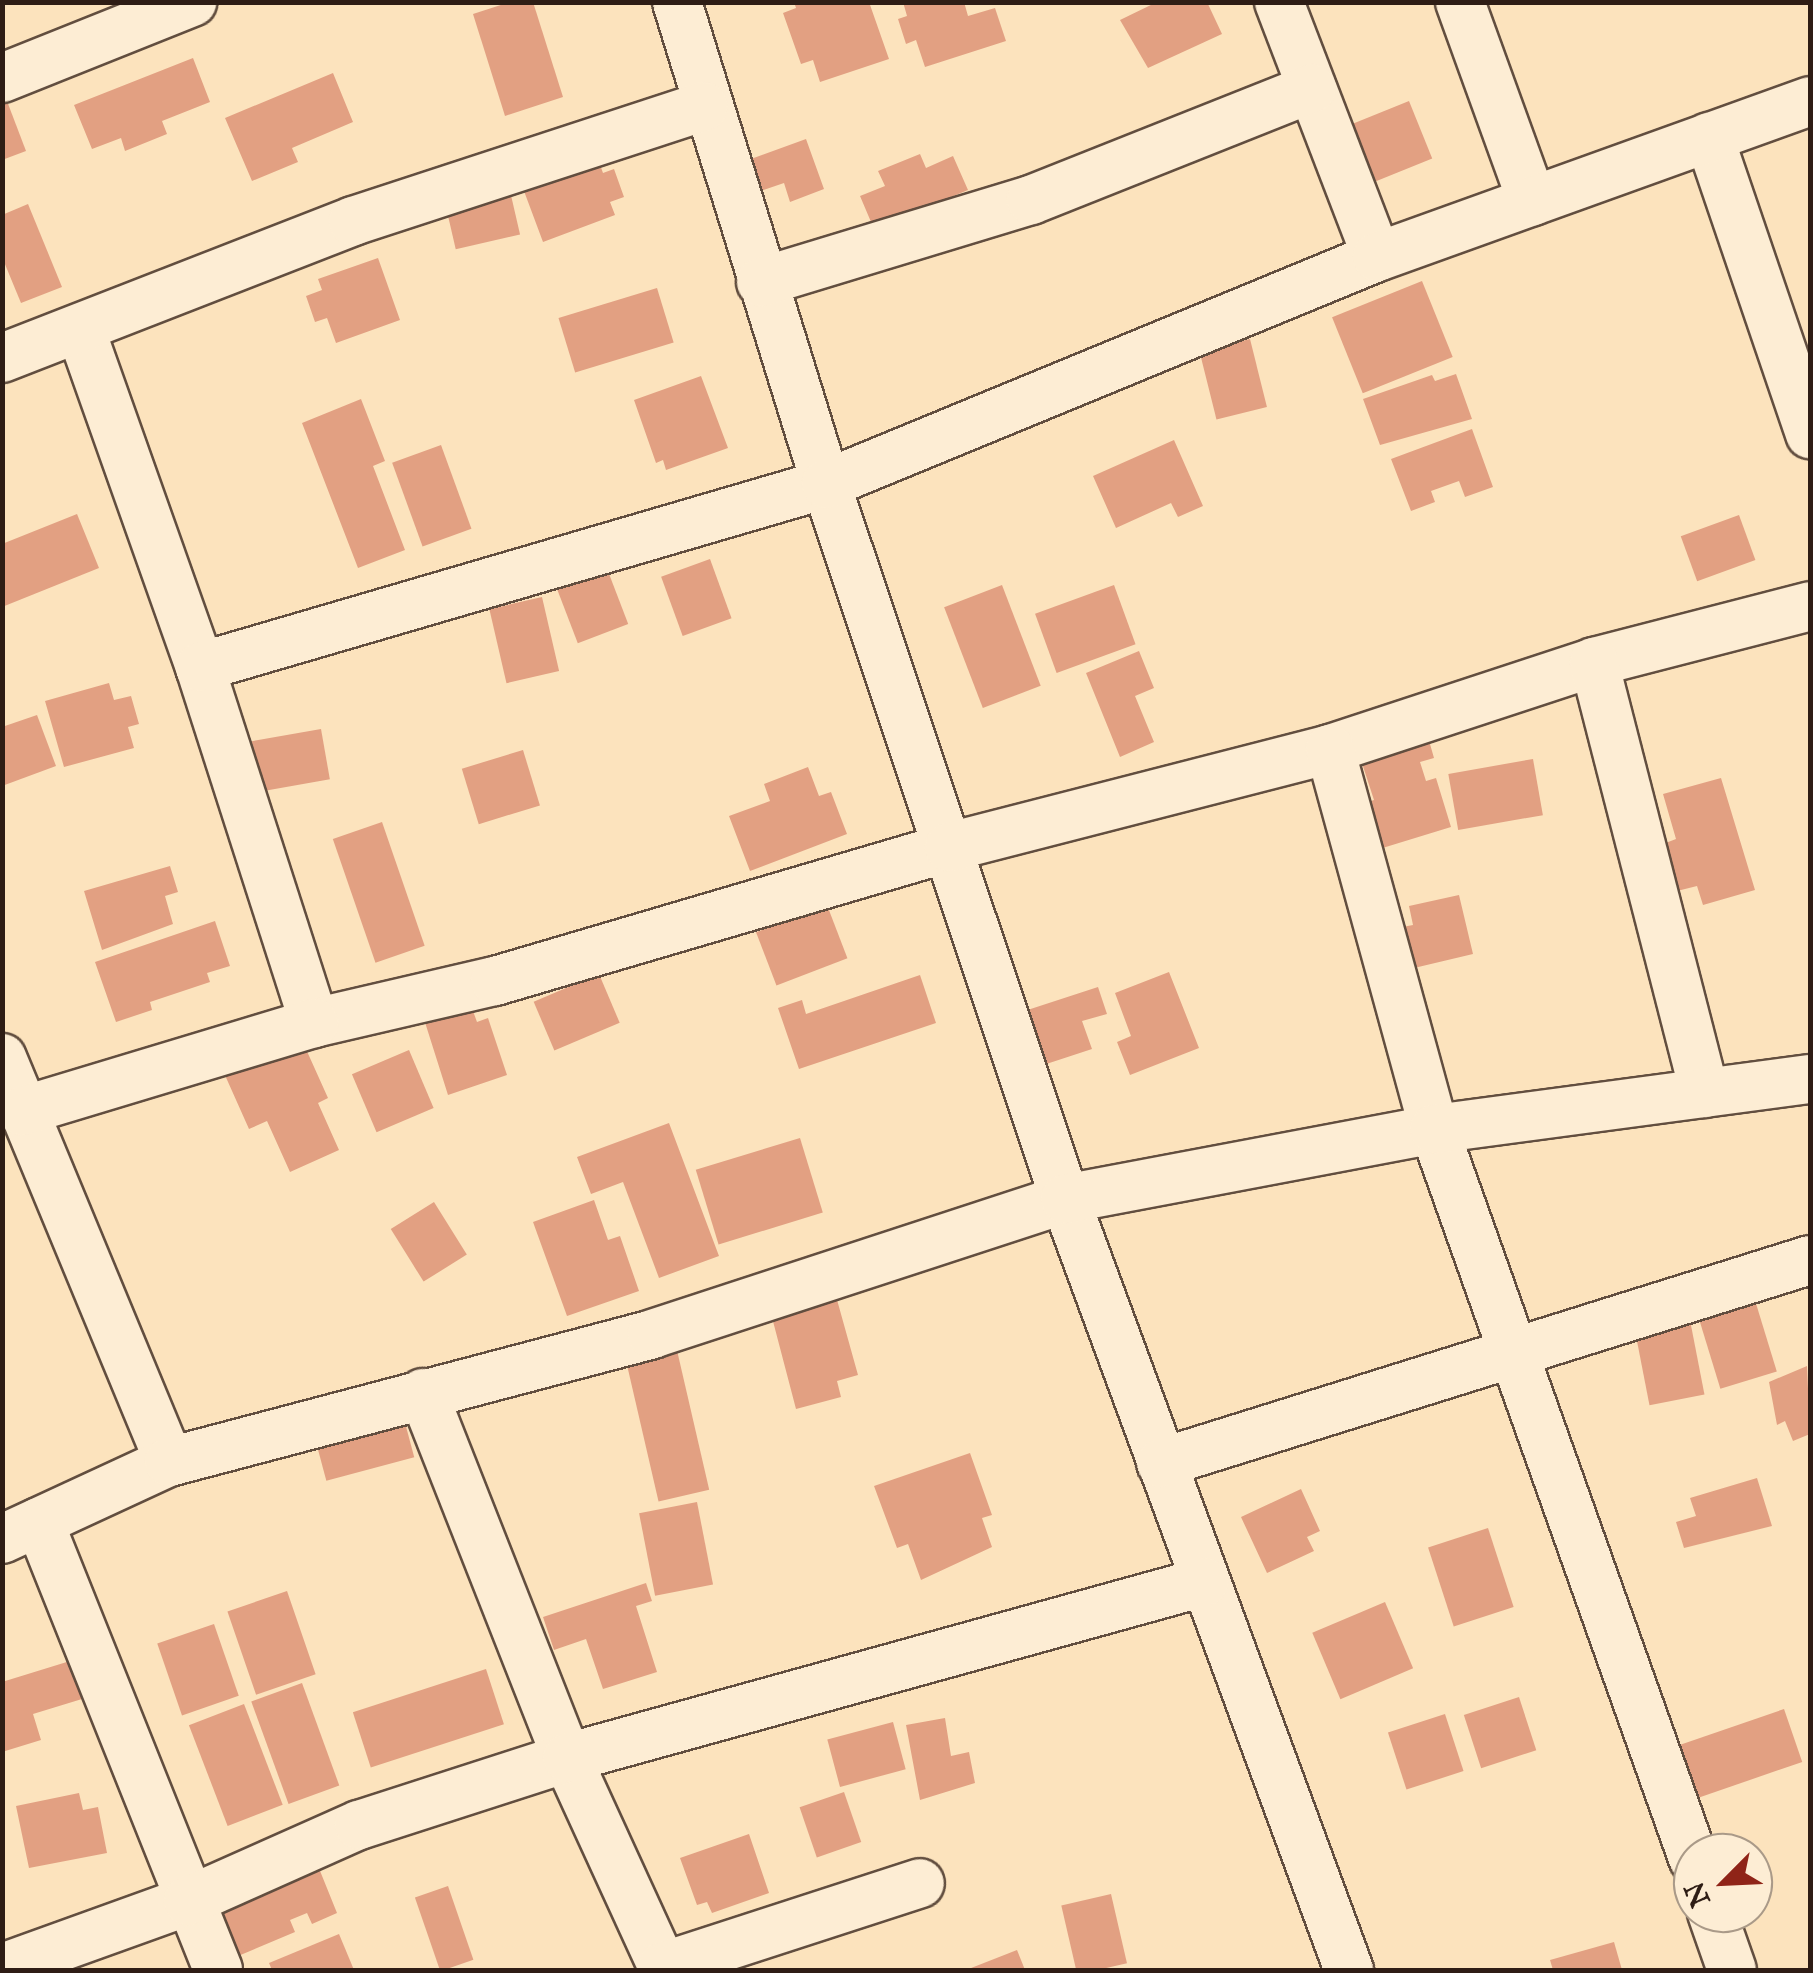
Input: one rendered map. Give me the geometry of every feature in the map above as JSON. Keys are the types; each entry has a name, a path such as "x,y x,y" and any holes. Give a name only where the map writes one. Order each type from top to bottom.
{"street":[{"path":"2,78 192,2"},
{"path":"676,2 704,106 826,484 1065,1199 1349,1970"},
{"path":"1279,2 1378,257"},
{"path":"1460,2 1532,201"},
{"path":"761,282 1031,200 1312,88"},
{"path":"200,667 826,484 1378,257 1810,101"},
{"path":"2,358 81,331 354,221 704,106"},
{"path":"1709,136 1810,434"},
{"path":"81,331 200,667 314,1023"},
{"path":"22,1111 314,1023 495,981 949,847 1330,749 1594,662 1810,606"},
{"path":"1594,662 1705,1093"},
{"path":"1330,749 1434,1129 1518,1350 1684,1833"},
{"path":"2,1058 169,1462"},
{"path":"218,1970 21,1530 169,1462 652,1334 1065,1199 1434,1129 1810,1079"},
{"path":"1161,1463 1810,1260"},
{"path":"423,1393 568,1758 663,1969 920,1883"},
{"path":"2,1968 188,1901 359,1825 568,1758 1204,1582"},
{"path":"1719,1933 1732,1970"}],"building":[{"path":"510,2 533,2 563,97 505,116 473,14"},
{"path":"794,2 869,2 889,59 820,82 813,60 801,64 783,13 796,8"},
{"path":"903,2 964,2 968,16 995,8 1006,41 925,67 916,40 906,44 898,19 907,16"},
{"path":"1157,2 1207,2 1222,34 1148,68 1120,20"},
{"path":"193,58 210,102 162,121 167,134 125,151 121,138 92,149 74,105"},
{"path":"333,73 353,122 292,148 298,162 252,181 225,118"},
{"path":"2,88 26,151 2,160"},
{"path":"1409,101 1432,158 1362,187 1339,129"},
{"path":"806,139 824,189 790,202 784,183 740,198 729,167"},
{"path":"594,148 603,173 614,169 624,197 610,202 615,215 543,242 518,175"},
{"path":"920,154 926,168 953,156 968,190 874,229 860,196 885,186 878,171"},
{"path":"507,178 520,235 456,249 443,193"},
{"path":"28,204 62,287 21,303 2,257 2,215"},
{"path":"378,258 400,320 336,343 327,318 315,322 306,296 322,290 318,279"},
{"path":"1422,281 1453,357 1363,393 1332,317"},
{"path":"657,288 674,343 575,373 559,318"},
{"path":"1250,339 1267,407 1216,420 1200,352"},
{"path":"1456,374 1472,419 1380,445 1363,399 1432,375 1435,381"},
{"path":"701,376 728,448 666,470 663,460 656,463 634,400"},
{"path":"361,399 385,461 373,466 405,550 358,568 302,423"},
{"path":"1472,429 1493,487 1465,497 1459,481 1431,491 1435,502 1411,511 1391,459"},
{"path":"1174,440 1203,506 1178,517 1171,503 1116,528 1093,476"},
{"path":"441,445 471,529 423,546 392,463"},
{"path":"77,514 99,568 2,607 2,544"},
{"path":"1739,515 1755,560 1697,581 1681,536"},
{"path":"710,559 732,618 683,636 661,577"},
{"path":"606,566 628,624 578,643 556,585"},
{"path":"1002,585 1041,686 983,708 944,607"},
{"path":"1114,585 1136,644 1057,673 1035,614"},
{"path":"542,597 559,671 506,683 489,609"},
{"path":"1139,651 1154,688 1135,696 1154,742 1120,757 1086,673"},
{"path":"109,683 114,700 131,696 139,724 128,727 134,748 64,767 45,701"},
{"path":"37,715 56,766 2,786 2,727"},
{"path":"321,729 330,779 258,792 249,742"},
{"path":"1426,730 1434,758 1420,762 1426,781 1436,778 1451,827 1376,850 1362,804 1374,800 1358,751"},
{"path":"523,750 540,805 479,824 462,769"},
{"path":"1533,759 1543,815 1458,830 1448,774"},
{"path":"808,767 819,796 831,792 847,834 750,871 729,816 770,801 764,784"},
{"path":"1721,778 1755,890 1703,905 1697,886 1677,891 1663,844 1676,839 1663,794"},
{"path":"382,822 425,946 375,963 333,839"},
{"path":"170,866 178,892 165,896 173,924 102,950 84,891"},
{"path":"1459,895 1473,954 1393,973 1397,928 1413,925 1409,906"},
{"path":"827,905 847,958 776,985 756,932"},
{"path":"215,921 230,966 207,973 210,982 150,1002 152,1010 116,1022 95,962"},
{"path":"1169,972 1199,1048 1130,1075 1117,1042 1131,1036 1115,993"},
{"path":"599,974 620,1023 554,1051 534,1002"},
{"path":"920,975 936,1023 799,1069 778,1008 802,1000 806,1014"},
{"path":"1098,987 1107,1014 1082,1021 1092,1049 1028,1070 1009,1016"},
{"path":"469,1000 477,1022 488,1018 507,1075 448,1095 423,1016"},
{"path":"301,1038 328,1098 318,1103 339,1150 290,1172 267,1121 249,1129 224,1073"},
{"path":"409,1050 434,1108 377,1132 352,1074"},
{"path":"669,1123 719,1256 659,1278 623,1182 591,1194 577,1157"},
{"path":"800,1138 823,1213 719,1244 696,1170"},
{"path":"594,1200 608,1240 620,1236 639,1291 567,1316 533,1222"},
{"path":"434,1202 467,1255 424,1282 391,1229"},
{"path":"834,1289 858,1375 837,1381 841,1397 796,1409 769,1306"},
{"path":"1754,1297 1777,1372 1720,1389 1698,1314"},
{"path":"1689,1315 1704,1395 1649,1405 1634,1326"},
{"path":"673,1333 709,1490 659,1502 622,1345"},
{"path":"1807,1366 1810,1434 1793,1441 1785,1421 1777,1425 1769,1382"},
{"path":"400,1404 414,1457 326,1481 312,1428"},
{"path":"970,1453 992,1515 982,1518 992,1547 921,1580 908,1544 897,1548 874,1486"},
{"path":"1757,1478 1772,1526 1684,1548 1676,1522 1696,1516 1690,1498"},
{"path":"1301,1489 1320,1531 1307,1537 1314,1551 1267,1573 1241,1517"},
{"path":"697,1502 713,1584 655,1596 639,1513"},
{"path":"1488,1528 1514,1607 1454,1626 1428,1547"},
{"path":"646,1583 652,1601 636,1606 657,1672 603,1689 586,1639 554,1650 543,1617"},
{"path":"287,1591 316,1674 256,1695 227,1612"},
{"path":"1385,1602 1413,1668 1340,1699 1312,1633"},
{"path":"214,1624 239,1696 182,1715 157,1644"},
{"path":"70,1661 82,1699 33,1714 41,1740 2,1752 2,1682"},
{"path":"486,1669 504,1724 371,1767 353,1712"},
{"path":"302,1683 339,1785 289,1804 251,1701"},
{"path":"1519,1697 1536,1750 1481,1768 1464,1715"},
{"path":"244,1704 283,1805 228,1826 189,1725"},
{"path":"1784,1709 1802,1762 1677,1805 1659,1752"},
{"path":"1445,1714 1464,1771 1406,1790 1388,1733"},
{"path":"945,1718 951,1756 969,1752 975,1783 920,1800 906,1725"},
{"path":"893,1722 906,1769 840,1787 827,1740"},
{"path":"844,1792 861,1842 817,1857 800,1807"},
{"path":"79,1793 83,1810 98,1807 107,1853 29,1868 16,1806"},
{"path":"749,1834 769,1893 712,1913 707,1902 697,1905 680,1858"},
{"path":"312,1851 337,1913 312,1924 307,1913 290,1920 295,1932 231,1959 205,1896"},
{"path":"448,1886 473,1960 440,1970 415,1897"},
{"path":"1111,1894 1127,1963 1076,1970 1061,1905"},
{"path":"339,1934 354,1970 272,1970 269,1963"},
{"path":"1614,1942 1622,1970 1553,1970 1550,1960"},
{"path":"1017,1950 1025,1970 966,1970"}]}
